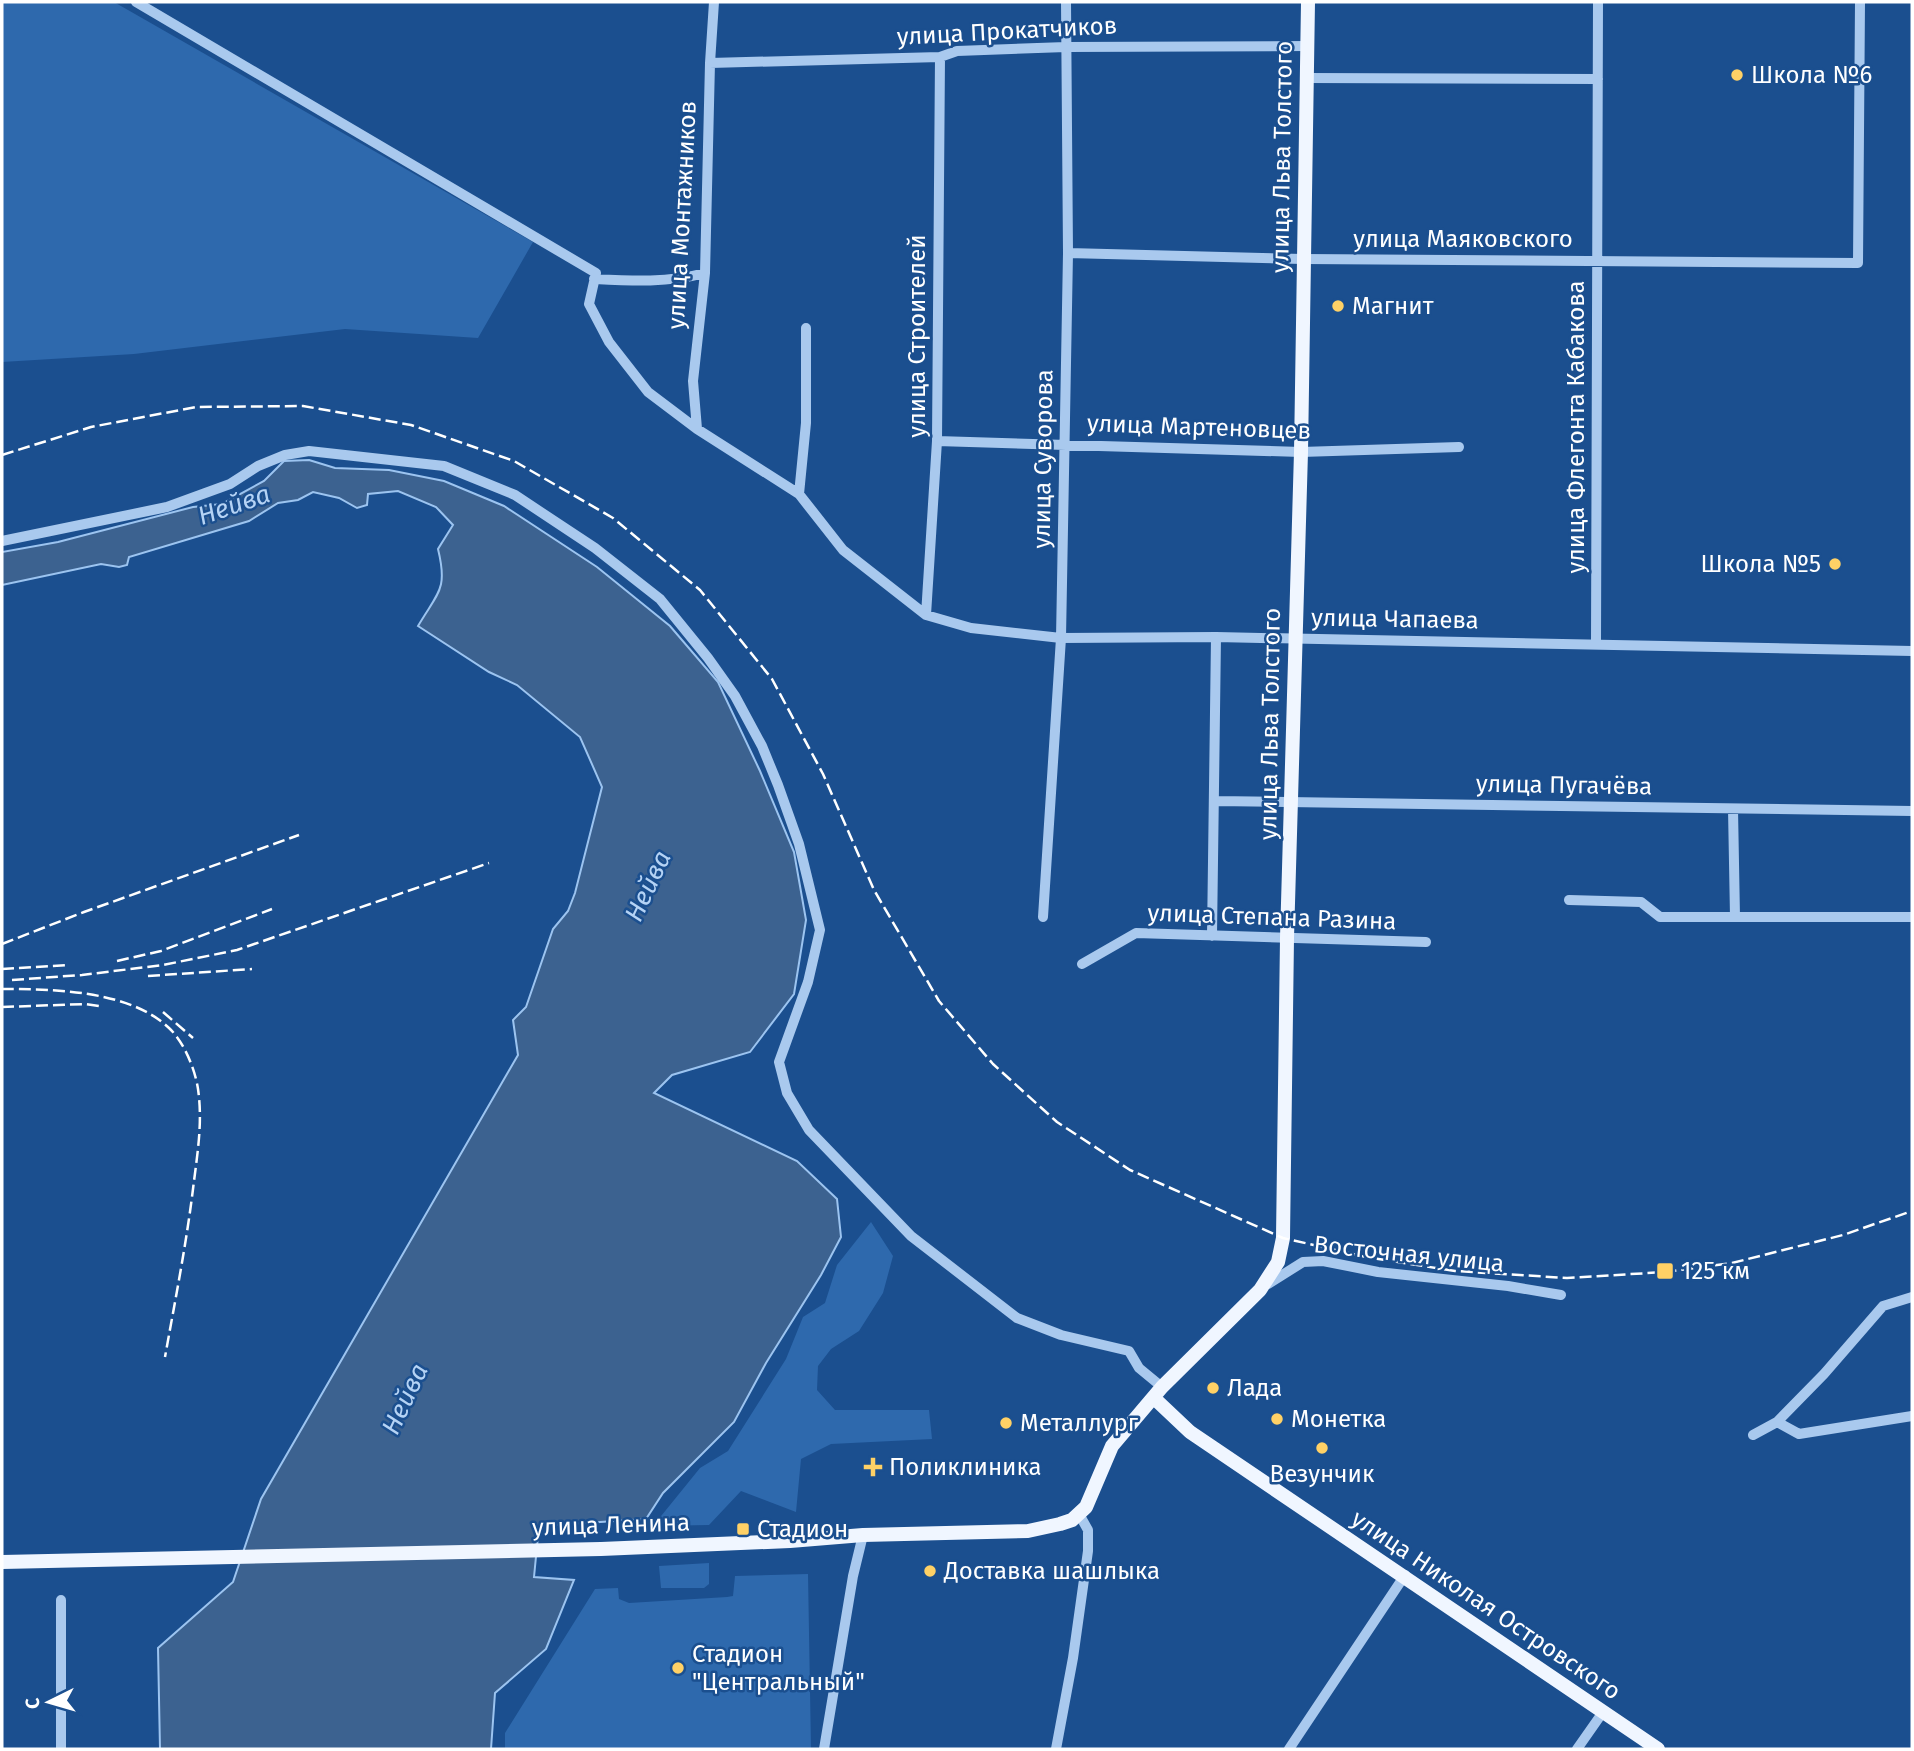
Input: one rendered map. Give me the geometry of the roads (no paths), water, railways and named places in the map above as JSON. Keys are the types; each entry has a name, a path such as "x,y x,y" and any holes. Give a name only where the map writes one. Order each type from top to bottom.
{"main road":[{"name":"улица Льва Толстого","path":"1158,1393 1260,1290 1278,1262 1283,1238 1287,938 1301,452 1308,2"},
{"path":"1079,1514 1086,1507 1112,1446 1158,1393"},
{"name":"улица Николая Островского","path":"1158,1393 1190,1432 1405,1575 1658,1749"},
{"name":"улица Ленина","path":"2,1562 601,1549 863,1535 1027,1531 1072,1520 1079,1514"}],"street":[{"path":"136,2 596,274 594,279 648,282 685,279 705,273"},
{"name":"улица Монтажников","path":"696,429 694,381 705,273 714,2"},
{"name":"улица Суворова","path":"1043,917 1061,638 1068,253 1066,2"},
{"name":"улица Флегонта Кабакова","path":"1596,643 1598,2"},
{"name":"улица Маяковского","path":"1068,253 1303,259 1858,262 1860,2"},
{"name":"улица Прокатчиков","path":"710,63 940,57 957,51 1066,47 1307,46"},
{"name":"улица Строителей","path":"926,615 937,441 940,57"},
{"path":"1306,78 1598,79"},
{"name":"улица Чапаева","path":"594,279 589,304 609,342 648,392 696,429 799,494 842,550 926,615 971,628 1061,638 1295,638 1912,651"},
{"path":"799,494 806,423 806,328"},
{"name":"улица Мартеновцев","path":"937,441 1301,452 1459,447"},
{"path":"2,541 167,507 230,484 258,466 285,455 309,451 444,466 515,495 595,548 660,598 708,658 735,696 762,746 782,797 799,844 820,930 808,982 779,1062 787,1093 809,1129 911,1236 1017,1318 1061,1335 1129,1351 1158,1393"},
{"path":"1212,936 1216,801 1216,637"},
{"name":"улица Пугачёва","path":"1216,801 1912,811"},
{"path":"1733,809 1735,917"},
{"path":"1569,900 1641,902 1660,917 1912,917"},
{"name":"улица Степана Разина","path":"1082,964 1136,933 1426,942"},
{"name":"Восточная улица","path":"1260,1290 1303,1262 1322,1261 1378,1272 1508,1286 1561,1295"},
{"path":"1753,1435 1777,1422 1825,1374 1883,1306 1912,1297"},
{"path":"1777,1422 1799,1434 1912,1416"},
{"path":"1056,1749 1073,1658 1088,1551 1088,1530 1079,1514"},
{"path":"824,1749 853,1576 863,1535"},
{"path":"1289,1749 1405,1575"},
{"path":"61,1600 61,1749"},
{"path":"1577,1749 1603,1712"}],"water":[{"name":"Нейва","path":"309,460 335,468 389,470 444,481 504,506 597,567 670,626 718,682 760,771 794,852 806,920 794,994 750,1052 672,1075 654,1093 797,1161 837,1199 841,1237 734,1422 663,1493 646,1519 539,1526 534,1577 574,1580 546,1649 495,1693 491,1749 160,1749 158,1648 233,1582 261,1499 518,1055 513,1020 526,1007 553,929 568,911 575,893 602,787 580,737 517,685 489,672 418,626 439,590 442,574 438,549 453,525 436,507 398,491 368,494 367,505 357,508 339,498 313,492 298,500 278,503 249,521 129,557 127,565 119,567 101,564 2,585 2,552 58,542 193,507 222,504 264,481 284,461"}],"railway":[{"path":"2,455 91,427 196,407 303,406 411,425 514,461 613,518 700,590 772,679 823,774 874,890 939,1001 993,1064 1057,1122 1130,1170 1283,1238 1366,1257 1455,1271 1567,1278 1665,1272 1732,1263 1843,1235 1912,1211"},
{"path":"2,944 299,835"},
{"path":"12,980 163,965 237,950 489,863"},
{"path":"117,961 161,951 272,909"},
{"path":"2,969 68,965"},
{"path":"148,976 252,969"},
{"path":"2,989 67,991 90,994 133,1006 152,1015 169,1028 188,1056 198,1089 199,1139 187,1231 165,1357"},
{"path":"2,1007 86,1004 99,1006"},
{"path":"163,1012 193,1038"}],"place":[{"name":"Школа №6","path":"1737,75"},
{"name":"Магнит","path":"1338,306"},
{"name":"Школа №5","path":"1835,564"},
{"name":"125 км","path":"1665,1271"},
{"name":"Лада","path":"1213,1388"},
{"name":"Монетка","path":"1277,1419"},
{"name":"Металлург","path":"1006,1423"},
{"name":"Везунчик","path":"1322,1448"},
{"name":"Поликлиника","path":"873,1467"},
{"name":"Стадион","path":"743,1529"},
{"name":"Доставка шашлыка","path":"930,1571"},
{"name":"Стадион \"Центральный\"","path":"678,1668"}]}
